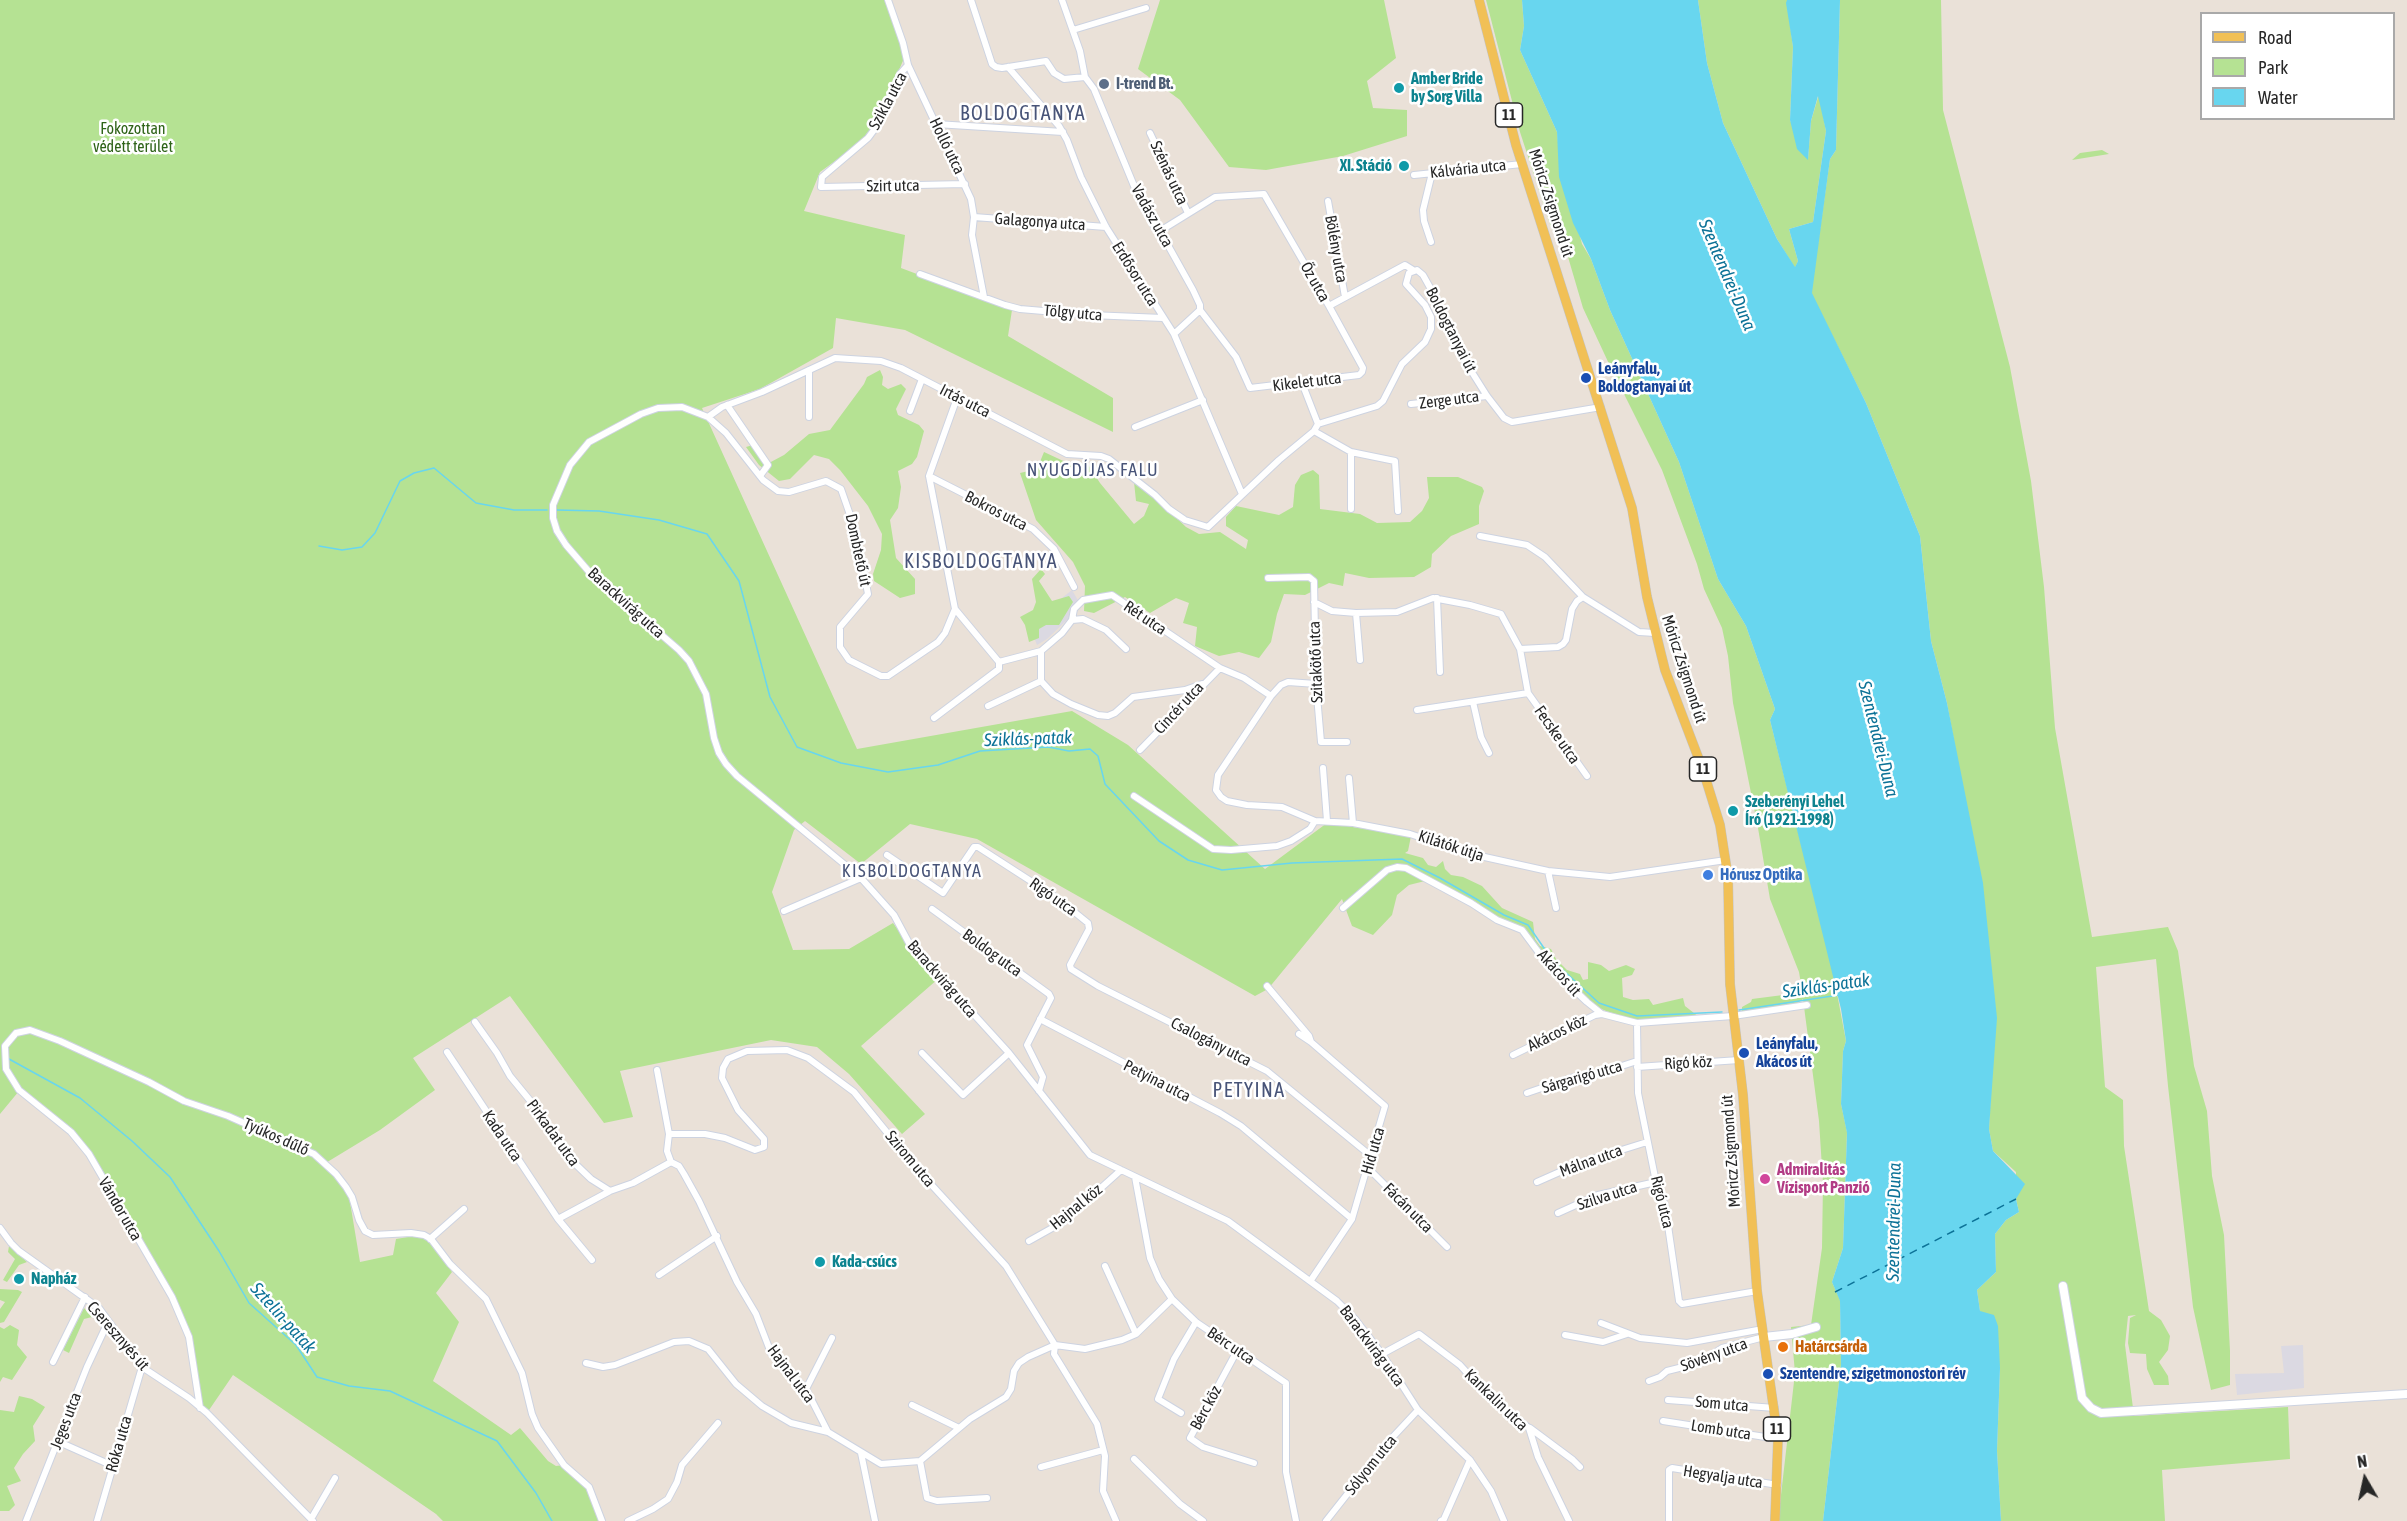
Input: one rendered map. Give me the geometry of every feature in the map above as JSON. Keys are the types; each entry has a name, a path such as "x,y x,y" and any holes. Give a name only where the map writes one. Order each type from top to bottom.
{"main road":[{"name":"Móricz Zsigmond út","path":"1479,0 1522,164 1632,508 1655,633 1665,670 1713,797 1726,860 1733,1016 1739,1060 1757,1291 1763,1333"},
{"name":"11","path":"1763,1333 1778,1439 1775,1521"}],"street":[{"name":"Holló utca","path":"888,0 908,65 971,199 974,217 972,235 984,297"},
{"name":"Erdősor utca","path":"971,0 992,64 996,67 1008,67 1063,132 1080,177 1106,227 1174,334 1242,494"},
{"name":"Vadász utca","path":"1062,0 1073,30 1085,76 1094,89 1139,198 1155,228 1160,231 1200,305 1200,310 1236,357 1250,388"},
{"path":"1073,30 1146,8"},
{"path":"1008,67 1046,60 1054,73 1064,79 1085,76"},
{"name":"Szikla utca","path":"821,187 822,177 867,138 877,126 900,74 908,65"},
{"path":"936,124 1063,132"},
{"name":"Szénás utca","path":"1150,134 1188,213"},
{"name":"Kálvária utca","path":"1414,175 1522,164"},
{"path":"1431,242 1423,210 1432,173"},
{"name":"Szirt utca","path":"821,187 965,184"},
{"name":"Őz utca","path":"1188,213 1215,197 1264,194 1329,306 1363,368 1362,372"},
{"name":"Bölény utca","path":"1328,201 1346,297"},
{"path":"1160,231 1188,213"},
{"name":"Galagonya utca","path":"974,217 1106,227"},
{"path":"1329,306 1405,265 1413,270"},
{"name":"Boldogtanyai út","path":"1208,527 1316,428 1377,406 1383,401 1402,364 1429,336 1432,323 1422,300 1406,284 1407,277 1413,270 1420,272 1428,283 1463,358 1499,414 1512,422 1601,407"},
{"name":"Tölgy utca","path":"920,274 1020,309 1163,318"},
{"path":"1174,334 1200,310"},
{"name":"Irtás utca","path":"708,417 727,405 835,358 881,361 902,368 1067,454 1101,456 1110,459 1169,509 1185,520 1208,527"},
{"path":"808,370 809,417"},
{"name":"Kikelet utca","path":"1250,388 1359,375 1362,372"},
{"path":"910,411 922,379"},
{"path":"1302,383 1316,428 1351,452 1395,461 1398,511"},
{"name":"Zerge utca","path":"1411,404 1487,396"},
{"path":"934,718 999,669 999,662 955,609 929,476 957,398"},
{"path":"1135,427 1203,400"},
{"path":"727,405 768,465 760,476"},
{"name":"Barackvirág utca","path":"708,417 682,407 658,408 641,414 589,442 570,465 553,505 553,518 557,531 566,545 591,574 689,661 706,694 714,738 726,764 737,776 861,879 899,921 909,943 1008,1053 1090,1155 1228,1221 1337,1301 1355,1318 1382,1354 1418,1410 1470,1460 1491,1491 1504,1521"},
{"name":"Dombtető út","path":"708,417 726,433 760,476 778,491 789,492 826,481 841,489 856,532 868,594 840,627 840,647 849,660 881,676 894,674 938,642 945,633 955,609"},
{"path":"1351,452 1352,509"},
{"name":"Bokros utca","path":"929,476 1033,529 1054,549 1074,587"},
{"path":"1480,536 1527,545 1545,557 1582,597 1639,632 1655,633"},
{"name":"Szitakötő utca","path":"1268,578 1309,577 1314,581 1316,684 1321,742 1347,742"},
{"name":"Rét utca","path":"999,662 1041,651 1062,633 1072,620 1074,609 1083,600 1112,595 1220,668"},
{"path":"1520,649 1558,647 1563,644 1566,640 1572,609 1582,597"},
{"path":"1314,602 1332,611 1397,612 1437,598 1440,672"},
{"name":"Fecske utca","path":"1437,598 1501,614 1520,649 1528,693 1587,776"},
{"path":"1356,613 1360,660"},
{"path":"1072,620 1083,619 1106,630 1126,649"},
{"path":"1041,651 1041,681 1053,694 1071,705 1098,715 1108,716 1115,713 1133,697 1185,690 1202,684"},
{"path":"1220,668 1244,678 1271,696"},
{"name":"Cincér utca","path":"1140,750 1220,668"},
{"path":"988,706 1041,681"},
{"path":"1134,796 1213,849 1231,850 1277,846 1291,842 1310,829 1315,821 1282,807 1227,801 1216,790 1218,775 1226,760 1281,685 1288,682 1316,684"},
{"name":"Fecske utca","path":"1417,710 1528,693"},
{"path":"1473,702 1481,737 1489,753"},
{"path":"1323,768 1327,820"},
{"path":"1349,778 1353,823"},
{"name":"Kilátók útja","path":"1315,821 1353,823 1410,834 1471,854 1548,871 1610,877 1726,860"},
{"name":"Rigó utca","path":"887,855 943,894 975,848 978,847 1057,898 1088,922 1089,929 1070,965"},
{"name":"Akácos út","path":"1343,908 1387,870 1398,867 1406,868 1472,903 1497,920 1522,930 1548,965 1587,1002 1602,1014 1636,1023 1733,1016 1807,1005"},
{"path":"1548,871 1556,908"},
{"path":"784,911 861,879"},
{"name":"Boldog utca","path":"932,909 1049,994 1051,998 1040,1019"},
{"name":"Csalogány utca","path":"1070,965 1071,969 1098,986 1267,1071 1371,1156"},
{"name":"Híd utca","path":"1267,986 1309,1036 1311,1042"},
{"name":"Akácos köz","path":"1514,1055 1595,1015 1602,1014"},
{"path":"1039,1091 1043,1077 1027,1045 1040,1019"},
{"name":"Petyina utca","path":"1040,1019 1234,1122 1352,1219"},
{"name":"Pirkadat utca","path":"475,1022 498,1053 510,1076 537,1108 572,1164 610,1191"},
{"name":"Rigó utca","path":"1636,1023 1638,1093 1656,1182 1667,1217 1680,1304 1757,1291"},
{"name":"Tyúkos dűlő","path":"11,1038 23,1030 37,1032 149,1082 184,1101 228,1116 314,1154 324,1161 346,1187 365,1231 373,1235 411,1233 424,1235 430,1239"},
{"name":"Híd utca","path":"1299,1034 1385,1106 1352,1219 1311,1280"},
{"path":"0,1040 11,1038"},
{"path":"4,1051 11,1038"},
{"name":"Vándor utca","path":"0,1040 6,1069 19,1090 71,1132 89,1154 172,1297 189,1337 200,1408"},
{"name":"Szirom utca","path":"669,1134 705,1134 760,1150 764,1147 764,1139 732,1100 722,1078 723,1068 728,1059 747,1051 787,1050 808,1058 854,1092 916,1168 996,1255 1055,1346 1054,1354 1097,1424 1105,1456 1103,1491 1116,1521"},
{"name":"Kada utca","path":"447,1052 558,1219 592,1260"},
{"path":"922,1053 963,1095 1008,1053"},
{"name":"Rigó köz","path":"1637,1064 1739,1060"},
{"name":"Sárgarigó utca","path":"1527,1093 1574,1077 1594,1075 1637,1064"},
{"path":"558,1219 671,1162 667,1151 669,1134 657,1071"},
{"name":"Málna utca","path":"1537,1182 1580,1163 1647,1142"},
{"name":"Hajnal utca","path":"671,1162 679,1166 684,1174 717,1236 737,1282 756,1314 771,1353 806,1389 828,1432"},
{"name":"Fácán utca","path":"1368,1168 1447,1247"},
{"name":"Hajnal köz","path":"1029,1241 1063,1222 1121,1170"},
{"name":"Bérc utca","path":"1135,1177 1150,1258 1159,1280 1172,1299 1196,1322 1286,1383 1286,1472 1296,1521"},
{"name":"Szilva utca","path":"1558,1213 1598,1195 1656,1182"},
{"path":"464,1209 430,1239 450,1264 486,1299 522,1373 532,1414 538,1428 564,1465 589,1487 602,1521"},
{"name":"Cseresznyés út","path":"0,1228 10,1243 19,1251 99,1308 142,1367 200,1408 312,1520"},
{"path":"659,1275 717,1236"},
{"path":"1105,1266 1136,1334"},
{"path":"2063,1286 2082,1398 2091,1408 2101,1413 2407,1394"},
{"path":"53,1362 85,1297"},
{"path":"586,1363 603,1367 615,1365 674,1342 689,1341 708,1349 736,1384 762,1406 791,1424 828,1432 882,1464 920,1461 979,1413 1006,1397 1011,1389 1014,1371 1028,1357 1055,1346 1085,1349 1105,1346 1136,1334 1172,1299"},
{"name":"Jeges utca","path":"26,1521 87,1367 108,1322"},
{"path":"1181,1413 1158,1399 1174,1359 1196,1322"},
{"path":"1601,1323 1627,1334 1653,1340 1687,1342 1763,1333"},
{"name":"Sövény utca","path":"1649,1381 1660,1377 1667,1371 1699,1364 1722,1348 1763,1333 1792,1334 1816,1327"},
{"name":"Kankalin utca","path":"1382,1354 1419,1334 1460,1365 1489,1397 1529,1428 1538,1457 1569,1521"},
{"path":"1565,1335 1603,1342 1627,1334"},
{"path":"806,1389 832,1338"},
{"name":"Bérc köz","path":"1238,1349 1190,1438 1203,1447 1254,1463"},
{"name":"Róka utca","path":"97,1521 142,1367"},
{"name":"Som utca","path":"1668,1400 1775,1408"},
{"path":"912,1405 959,1428"},
{"name":"Sólyom utca","path":"1326,1521 1390,1440 1418,1410"},
{"name":"Lomb utca","path":"1663,1421 1778,1439"},
{"path":"628,1521 668,1499 678,1482 682,1465 718,1423"},
{"path":"1529,1428 1580,1467"},
{"path":"59,1442 113,1466"},
{"path":"1041,1467 1103,1450"},
{"path":"861,1453 875,1521"},
{"path":"1134,1459 1180,1504 1203,1521"},
{"path":"1441,1521 1444,1520 1470,1460"},
{"path":"920,1461 927,1498 937,1501 987,1498"},
{"name":"Hegyalja utca","path":"1669,1521 1669,1470 1672,1468 1778,1485"},
{"path":"312,1520 335,1478"}],"shaded area":[{"path":"1072,590 1079,602 1070,617 1047,639 1037,645 1029,624"},
{"path":"2303,1345 2304,1388 2237,1395 2235,1374 2284,1373 2281,1346"}],"green space":[{"name":"Fokozottan védett terület","path":"0,0 886,0 905,56 871,135 820,172 804,211 905,235 901,268 1012,310 1008,336 1113,398 1113,432 905,330 836,318 833,348 760,389 702,408 857,749 1072,711 1128,745 1265,869 1327,823 1411,836 1408,851 1405,853 1423,858 1428,865 1436,867 1443,861 1445,869 1451,875 1463,877 1482,886 1502,908 1533,922 1535,939 1540,946 1551,949 1556,959 1567,970 1580,974 1583,980 1588,979 1588,962 1601,965 1609,971 1626,965 1635,969 1632,975 1622,978 1623,997 1633,1000 1649,999 1653,1005 1683,998 1685,1006 1699,1017 1636,1020 1597,1007 1546,958 1527,931 1497,917 1433,879 1409,885 1397,895 1392,915 1373,935 1352,926 1342,899 1268,989 1255,996 977,839 910,824 861,864 805,821 794,830 772,892 793,950 849,949 893,923 938,979 861,1046 925,1114 902,1134 849,1074 817,1047 771,1040 620,1071 633,1117 604,1123 510,996 413,1058 435,1090 380,1130 324,1164 349,1196 360,1262 393,1255 396,1239 426,1237 452,1272 436,1293 459,1322 433,1381 511,1435 520,1428 548,1461 556,1466 564,1465 584,1481 602,1521 443,1521 233,1375 207,1413 200,1408 185,1323 80,1142 19,1091 0,1114"},
{"path":"1160,0 1384,0 1396,58 1367,81 1373,108 1407,110 1407,136 1343,156 1266,170 1229,167 1180,100 1138,69"},
{"path":"1486,0 1522,0 1524,26 1520,50 1557,132 1559,152 1582,244 1591,259 1610,310 1679,462 1718,579 1746,626 1775,709 1770,720 1832,967 1846,1041 1843,1051 1841,1104 1847,1132 1843,1248 1832,1282 1840,1300 1841,1365 1823,1521 1778,1521 1795,1373 1791,1327 1811,1325 1822,1248 1823,1183 1819,1121 1803,999 1796,1004 1742,1012 1742,1007 1752,999 1783,995 1795,990 1801,984 1799,972 1770,899 1733,703 1728,656 1722,628 1704,589 1662,470 1583,308 1568,257 1551,227 1520,132"},
{"path":"1698,0 1787,0 1793,47 1790,120 1808,159 1811,121 1819,94 1826,131 1813,222 1789,229 1798,261 1795,268 1777,239 1723,123 1707,63"},
{"path":"1840,0 1941,0 1943,110 2010,367 2031,481 2044,587 2055,728 2092,937 2168,927 2178,951 2194,1066 2207,1111 2212,1176 2224,1235 2230,1385 2211,1390 2193,1307 2156,959 2096,967 2105,1087 2123,1100 2124,1146 2149,1311 2161,1320 2170,1336 2168,1350 2159,1362 2168,1376 2169,1385 2154,1385 2147,1369 2146,1354 2130,1353 2128,1343 2130,1318 2136,1315 2128,1316 2125,1345 2134,1416 2288,1407 2290,1459 2162,1470 2165,1521 2001,1521 1997,1451 2000,1368 1980,1311 1977,1290 1996,1272 1995,1234 2006,1220 2019,1212 2016,1199 2016,1172 1993,1151 1989,1129 1991,1087 1968,818 1947,703 1931,641 1920,536 1866,403 1811,293 1830,159 1836,150"},
{"path":"2102,150 2109,154 2072,160 2080,153"},
{"path":"880,370 883,377 882,385 888,389 901,384 906,389 896,409 898,415 919,425 924,431 917,457 912,464 898,471 901,487 898,508 890,520 896,558 915,579 915,594 900,598 874,581 873,574 881,550 882,534 868,506 829,459 814,455 790,479 779,481 759,465 746,447 753,445 769,463 784,455 809,434 830,430 867,377"},
{"path":"1044,452 1072,465 1087,463 1100,483 1134,524 1144,516 1149,504 1136,501 1134,482 1186,527 1199,534 1220,532 1246,549 1248,540 1226,526 1226,517 1236,506 1279,515 1293,507 1295,485 1301,475 1313,470 1319,475 1320,509 1360,514 1377,523 1410,522 1422,511 1429,498 1427,477 1458,477 1482,487 1484,491 1479,506 1479,524 1451,536 1432,554 1431,567 1414,577 1369,578 1345,573 1343,586 1329,583 1305,595 1284,594 1271,642 1259,658 1239,652 1219,656 1195,646 1197,627 1183,623 1189,603 1176,598 1150,613 1125,597 1094,613 1084,611 1085,586 1073,562 1036,520 1020,473 1037,469"},
{"path":"1041,569 1045,574 1039,581 1052,601 1069,596 1073,602 1059,625 1046,625 1039,629 1039,638 1029,642 1025,625 1020,617 1033,610 1036,602 1032,579"},
{"path":"9,1246 27,1262 19,1265 7,1282 3,1280 15,1259 8,1252"},
{"path":"0,1289 22,1292 4,1322 0,1323 0,1309 5,1302 0,1300"},
{"path":"84,1308 92,1317 84,1319 69,1353 63,1350"},
{"path":"10,1325 19,1330 17,1345 27,1357 12,1380 3,1377 0,1382 0,1327 4,1329"},
{"path":"19,1396 32,1399 45,1407 33,1426 35,1441 14,1468 21,1481 7,1486 15,1505 9,1511 0,1511 0,1410 14,1412"}],"water":[{"name":"Szentendrei-Duna","path":"1522,0 1698,0 1707,63 1723,123 1777,239 1795,267 1798,261 1789,229 1813,222 1826,131 1818,96 1811,121 1808,160 1797,149 1790,120 1793,47 1786,3 1787,0 1840,0 1836,150 1830,159 1812,293 1866,403 1920,536 1931,641 1947,703 1983,883 1997,1018 1989,1129 1993,1151 2025,1184 2016,1199 2019,1212 2006,1220 1995,1234 1996,1272 1977,1290 1980,1311 1994,1315 1998,1326 2000,1368 1997,1451 2001,1521 1823,1521 1841,1365 1840,1301 1832,1282 1843,1248 1847,1133 1841,1104 1843,1051 1846,1041 1841,1009 1770,720 1775,709 1746,626 1718,579 1679,462 1610,310 1591,259 1573,223 1559,177 1557,132 1520,50 1524,26"}],"waterway":[{"name":"Sziklás-patak","path":"319,546 342,550 362,547 375,533 400,481 414,473 434,468 476,503 514,510 547,510"},
{"name":"Sziklás-patak","path":"557,510 599,511 659,520 707,534 739,581 770,697 797,747 841,763 888,772 938,765 980,751 1048,747 1069,751 1090,749 1098,756 1105,784 1159,841 1188,860 1222,870 1292,863 1402,859 1504,915 1528,925 1553,961 1599,1003 1637,1016 1722,1012"},
{"name":"Sziklás-patak","path":"1739,1010 1839,995"},
{"name":"Sztelin-patak","path":"9,1059 80,1098 132,1141 170,1177 219,1251 249,1303 296,1345 317,1377 349,1386 390,1391 497,1441 536,1493 552,1521"}],"ferry route":[{"path":"1835,1292 2016,1199"}],"place":[{"name":"I-trend Bt.","path":"1104,84"},
{"name":"Amber Bride by Sorg Villa","path":"1399,88"},
{"name":"XI. Stáció","path":"1404,166"},
{"name":"Leányfalu, Boldogtanyai út","path":"1586,378"},
{"name":"Szeberényi Lehel Író (1921-1998)","path":"1733,811"},
{"name":"Hórusz Optika","path":"1708,875"},
{"name":"Leányfalu, Akácos út","path":"1744,1053"},
{"name":"Admiralitás Vízisport Panzió","path":"1765,1179"},
{"name":"Kada-csúcs","path":"820,1262"},
{"name":"Napház","path":"19,1279"},
{"name":"Határcsárda","path":"1783,1347"},
{"name":"Szentendre, szigetmonostori rév","path":"1768,1374"}],"district":[{"name":"BOLDOGTANYA","path":"1023,114"},
{"name":"NYUGDÍJAS FALU","path":"1093,470"},
{"name":"KISBOLDOGTANYA","path":"981,562"},
{"name":"KISBOLDOGTANYA","path":"912,871"},
{"name":"PETYINA","path":"1249,1091"}]}
